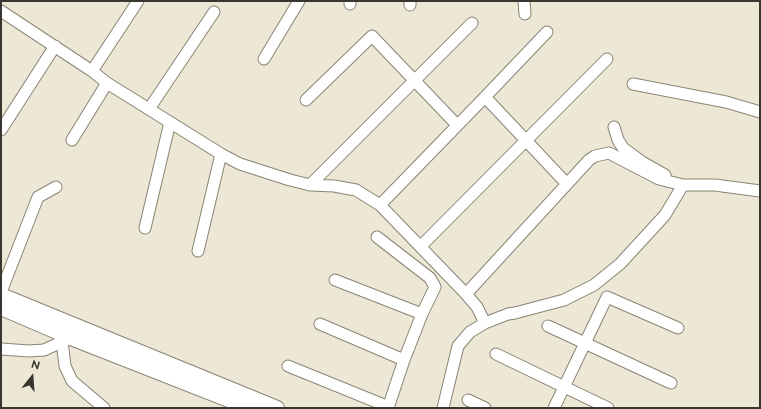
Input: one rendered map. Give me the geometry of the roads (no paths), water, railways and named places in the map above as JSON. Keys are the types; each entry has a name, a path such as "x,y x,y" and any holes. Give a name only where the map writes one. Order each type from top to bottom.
{"street":[{"path":"92,71 138,1"},
{"path":"264,59 299,1"},
{"path":"524,1 525,14"},
{"path":"1,10 92,71 107,83 221,154 240,164 310,185 334,186 356,190 380,205 466,294 477,307 485,323"},
{"path":"149,109 214,12"},
{"path":"310,185 472,22"},
{"path":"380,205 546,32"},
{"path":"306,100 372,36 457,125"},
{"path":"1,130 55,46"},
{"path":"421,246 607,58"},
{"path":"72,140 107,83"},
{"path":"633,84 726,102 760,112"},
{"path":"485,97 567,184"},
{"path":"145,228 170,122"},
{"path":"614,126 618,140 623,148 632,156 684,185"},
{"path":"466,294 589,160 595,156 608,153 659,179 684,185 715,185 760,190"},
{"path":"198,251 221,154"},
{"path":"443,408 458,346 470,332 485,323 508,314 564,300 594,285 620,264 665,215 684,185"},
{"path":"56,186 38,197 1,294 277,408"},
{"path":"288,366 389,407 404,360 422,314 435,287 430,278 377,237"},
{"path":"335,280 422,314"},
{"path":"554,408 607,297 678,328"},
{"path":"1,308 66,339 249,408"},
{"path":"320,324 404,360"},
{"path":"548,326 671,383"},
{"path":"1,349 29,351 44,350 66,339"},
{"path":"66,339 65,366 72,382 104,408"},
{"path":"496,354 608,408"},
{"path":"468,400 485,408"}]}
